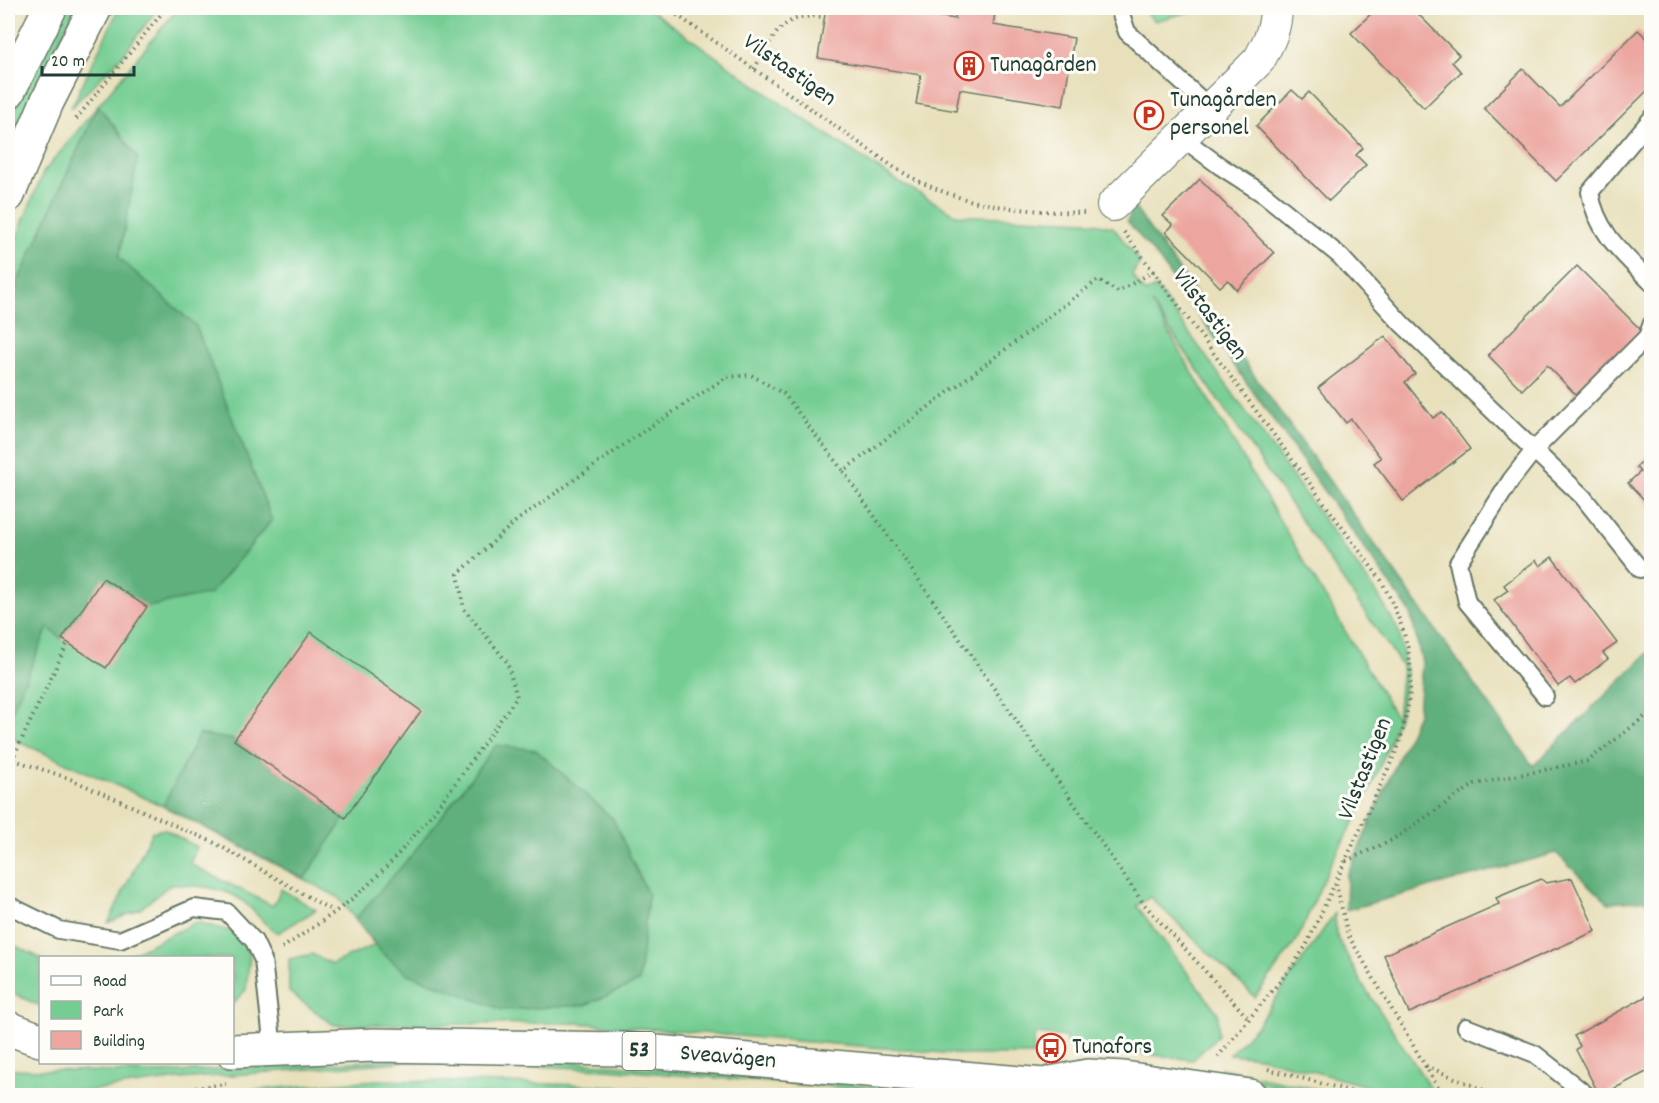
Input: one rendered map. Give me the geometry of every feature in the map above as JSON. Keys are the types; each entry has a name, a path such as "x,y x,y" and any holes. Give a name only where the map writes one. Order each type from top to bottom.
{"main road":[{"path":"8,92 50,8"},
{"path":"8,195 47,102 95,8"},
{"path":"8,1028 39,1040"},
{"name":"Sveavägen","path":"234,1051 482,1045 621,1050 1086,1089 1124,1077 1254,1081"}],"street":[{"path":"1107,216 1258,60 1270,41 1276,21 1276,8"}],"lane":[{"path":"1119,8 1127,33 1210,108"},
{"path":"1652,118 1590,192 1594,213 1614,246 1652,283"},
{"path":"1181,137 1265,195 1340,256 1402,324 1583,497 1640,569"},
{"path":"1545,696 1467,602 1458,562 1511,480 1535,449 1647,337 1652,323"},
{"path":"8,905 59,930 120,940 194,908 227,912 255,941 263,960 273,1049"},
{"path":"1466,1027 1536,1054 1588,1095"}],"path":[{"path":"70,126 94,100 166,8"},
{"name":"Vilstastigen","path":"667,8 895,168 941,193 1006,208 1107,216 1154,271 1380,580 1404,630 1412,666 1406,720 1389,770 1306,946 1216,1059 1226,1061"},
{"path":"754,69 778,29 803,15 824,17"},
{"path":"843,471 1098,280 1118,292 1154,271"},
{"path":"263,960 323,921 369,885 409,843 517,697 507,662 464,609 458,574 516,521 645,430 728,377 751,375 784,394 843,471 1143,903 1249,1019"},
{"path":"68,642 10,759 68,778 214,843 333,911"},
{"path":"1346,861 1392,840 1475,784 1588,761 1652,711"},
{"path":"1335,884 1348,935 1443,1095"},
{"path":"1426,1065 1498,1095"},
{"path":"1254,1081 1314,1079 1368,1095"}],"green space":[{"path":"65,8 75,8 8,147 8,122"},
{"path":"119,8 158,8 123,55 71,108"},
{"path":"178,8 648,8 796,114 894,179 957,215 1085,221 1113,227 1140,262 1132,275 1145,293 1156,287 1378,595 1399,632 1406,672 1401,709 1389,745 1362,807 1330,865 1297,940 1255,997 1150,897 1137,906 1218,1013 1218,1036 1193,1060 1066,1044 1066,1037 1035,1034 1032,1055 969,1055 578,1023 334,1025 289,992 289,959 312,954 332,964 375,945 338,897 163,806 8,737 8,258 43,173","holes":["1152,304 1402,666 1397,719"]},
{"path":"1140,8 1203,8 1155,21"},
{"path":"98,105 138,158 119,258 196,326 272,520 210,594 147,607 62,639 48,628 8,720 8,304"},
{"path":"1134,207 1533,766 1651,650 1651,900 1608,903 1556,853 1346,910 1347,875 1418,714 1422,662 1410,612 1160,261 1127,221"},
{"path":"199,734 234,740 345,818 304,879 163,806"},
{"path":"496,745 536,750 613,819 648,895 639,982 585,1005 503,1010 406,973 380,951 355,919 411,856"},
{"path":"164,829 197,847 190,864 273,906 281,889 316,910 278,933 267,926 240,899 224,891 171,884 140,909 108,923 152,832"},
{"path":"1335,913 1336,934 1361,982 1435,1095 1393,1095 1260,1057 1230,1054 1258,1024"},
{"path":"196,922 234,932 250,955 246,990 234,1002 234,956 127,956"},
{"path":"8,942 39,958 39,1006 8,991"},
{"path":"423,1058 541,1059 981,1095 933,1095 606,1069 414,1061 180,1079 54,1095 8,1096 8,1069 160,1073"},
{"path":"1221,1068 1342,1095 1312,1095 1220,1073"},
{"path":"377,1080 592,1085 714,1095 195,1095"}],"building":[{"name":"Tunagården","path":"826,8 886,8 955,19 956,8 996,8 993,25 1074,38 1063,106 960,89 956,111 916,104 921,75 818,58"},
{"path":"1377,8 1412,8 1459,55 1452,62 1461,72 1424,108 1351,33"},
{"path":"1638,30 1652,43 1652,86 1556,181 1484,108 1523,69 1560,107"},
{"path":"1292,90 1302,99 1309,92 1363,148 1356,155 1366,165 1329,201 1256,126"},
{"path":"1200,179 1274,253 1237,290 1228,280 1220,287 1166,232 1173,225 1163,216"},
{"path":"1577,266 1645,334 1579,398 1547,365 1522,390 1488,355"},
{"path":"1385,336 1415,374 1405,382 1433,418 1442,412 1470,449 1403,501 1374,463 1381,458 1351,419 1346,423 1318,388"},
{"path":"1652,452 1652,508 1628,483 1640,472 1636,467"},
{"path":"1552,557 1617,643 1603,653 1608,659 1575,684 1570,678 1558,686 1494,600 1508,590 1504,585 1536,560 1540,566"},
{"path":"103,578 147,607 106,668 62,639"},
{"path":"311,632 421,711 345,818 234,740"},
{"path":"1572,878 1596,931 1409,1013 1384,955 1499,904 1496,898 1541,879 1546,883"},
{"path":"1652,993 1652,1069 1600,1096 1576,1050 1580,1046 1574,1036"}],"place":[{"name":"Tunagården","path":"969,66"},
{"name":"Tunagården personel","path":"1149,115"},
{"name":"Tunafors","path":"1051,1048"}]}
